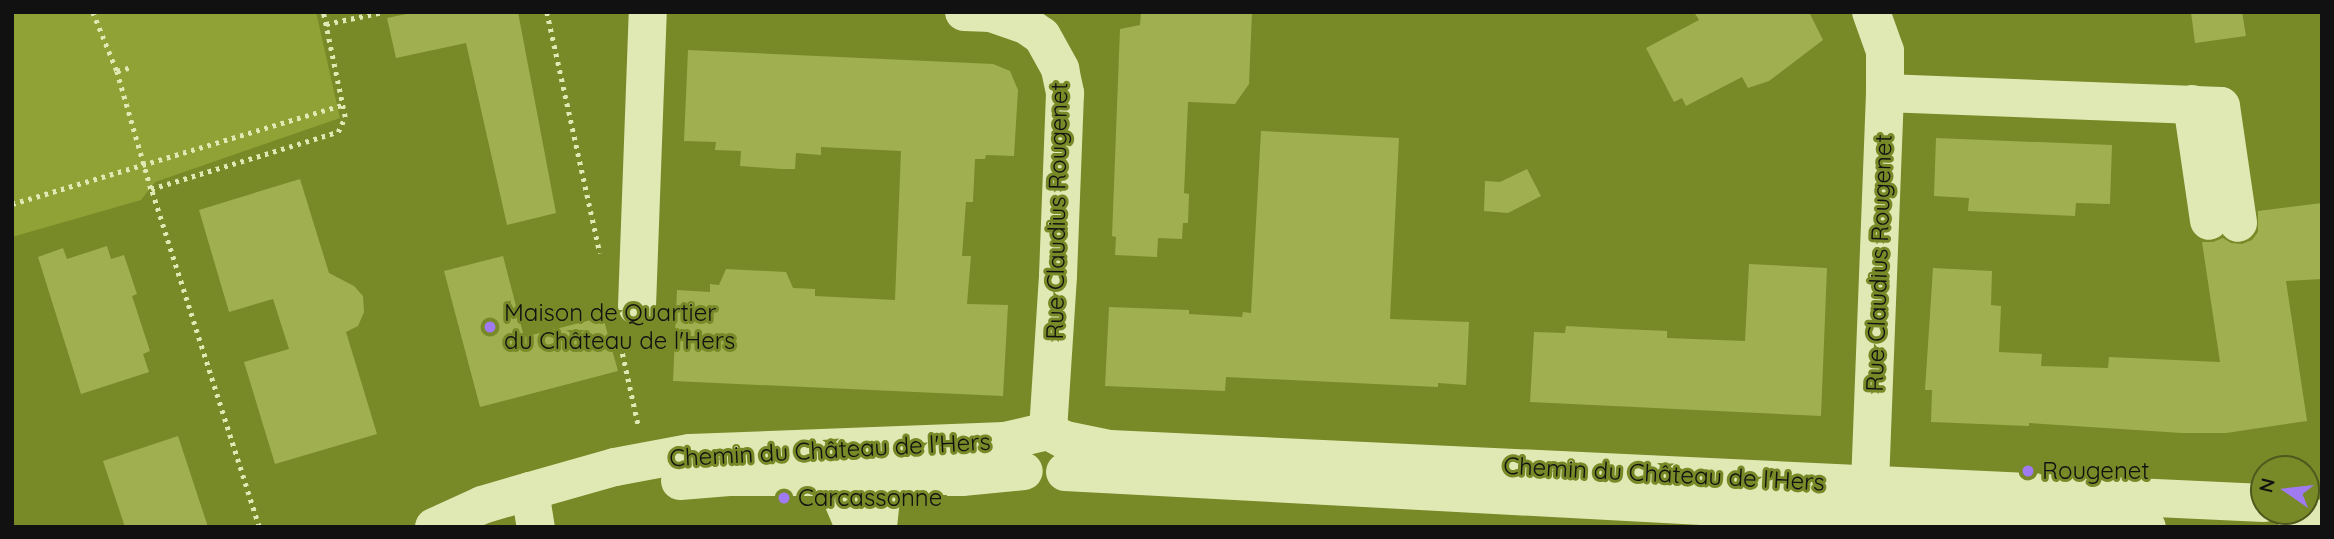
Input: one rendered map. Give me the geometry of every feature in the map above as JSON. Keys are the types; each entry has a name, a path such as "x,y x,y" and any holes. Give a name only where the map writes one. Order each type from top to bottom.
{"street":[{"path":"627,316 648,12"},
{"name":"Rue Claudius Rougenet","path":"964,12 990,13 1026,25 1042,36 1060,69 1064,106 1059,276 1046,451"},
{"name":"Rue Claudius Rougenet","path":"1870,499 1885,93 1885,51 1871,12"},
{"path":"1885,93 2192,104 2223,222"},
{"name":"Chemin du Château de l'Hers","path":"883,478 962,477 1046,451"},
{"name":"Chemin du Château de l'Hers","path":"495,527 533,512 621,490 688,480 850,462 1046,451 1870,499 2147,527"},
{"path":"853,527 841,496 850,462 883,478 878,527"},
{"name":"Chemin du Château de l'Hers","path":"1870,499 2250,503"},
{"name":"Chemin du Château de l'Hers","path":"434,527 482,505 533,512"}],"path":[{"path":"93,12 117,71 143,165 259,527"},
{"path":"151,189 338,132 345,117 323,12"},
{"path":"326,24 383,12"},
{"path":"547,12 601,258"},
{"path":"117,71 132,67"},
{"path":"12,204 343,105"},
{"path":"627,316 641,435"}],"green space":[{"path":"12,12 316,12 340,118 155,182 141,200 12,237"}],"building":[{"path":"416,12 518,12 556,213 507,225 466,43 396,58 387,18"},
{"path":"1141,12 1252,12 1249,84 1235,104 1188,102 1184,193 1189,194 1188,223 1183,223 1182,239 1158,238 1157,257 1115,255 1116,237 1112,236 1120,29 1140,25"},
{"path":"1694,12 1809,12 1823,40 1769,81 1748,88 1742,77 1686,106 1682,98 1674,102 1646,48 1699,20"},
{"path":"2191,12 2242,12 2246,36 2195,43"},
{"path":"688,50 993,64 1010,71 1018,90 1014,156 986,155 985,159 975,159 973,202 966,202 962,256 971,256 967,304 1008,305 1003,396 673,381 677,290 710,292 710,284 719,285 726,269 786,272 793,288 815,289 815,296 895,300 901,151 821,147 821,155 796,153 795,169 781,169 740,166 741,151 715,150 716,142 684,141"},
{"path":"1261,131 1399,138 1390,319 1469,322 1466,385 1438,383 1438,387 1226,377 1225,391 1105,386 1109,307 1189,310 1189,314 1242,317 1243,312 1251,313"},
{"path":"1936,138 2112,145 2110,204 2076,203 2075,216 1968,211 1969,198 1934,196"},
{"path":"1527,169 1541,196 1508,213 1484,211 1485,181 1500,182"},
{"path":"300,179 329,273 354,286 363,296 364,312 358,326 346,332 377,434 275,464 244,362 289,349 273,299 229,312 199,210"},
{"path":"2322,203 2322,279 2286,281 2307,421 2226,433 2182,433 2029,423 2029,426 1931,422 1932,390 1925,390 1933,268 1992,271 1991,305 2001,306 1999,352 2042,354 2041,366 2108,368 2109,357 2220,362 2202,242 2223,238 2231,243 2242,244 2252,240 2258,232 2258,211"},
{"path":"107,246 111,259 124,255 137,294 132,296 150,351 143,354 149,372 81,394 38,257 63,248 67,259"},
{"name":"Maison de Quartier du Château de l'Hers","path":"503,256 524,337 603,317 618,371 480,407 444,271"},
{"path":"1749,264 1827,268 1821,416 1530,402 1534,332 1565,333 1566,326 1667,331 1667,338 1745,341"},
{"path":"178,436 208,527 125,527 103,461"}],"place":[{"name":"Maison de Quartier du Château de l'Hers","path":"490,327"},
{"name":"Rougenet","path":"2028,471"},
{"name":"Carcassonne","path":"784,498"}]}
